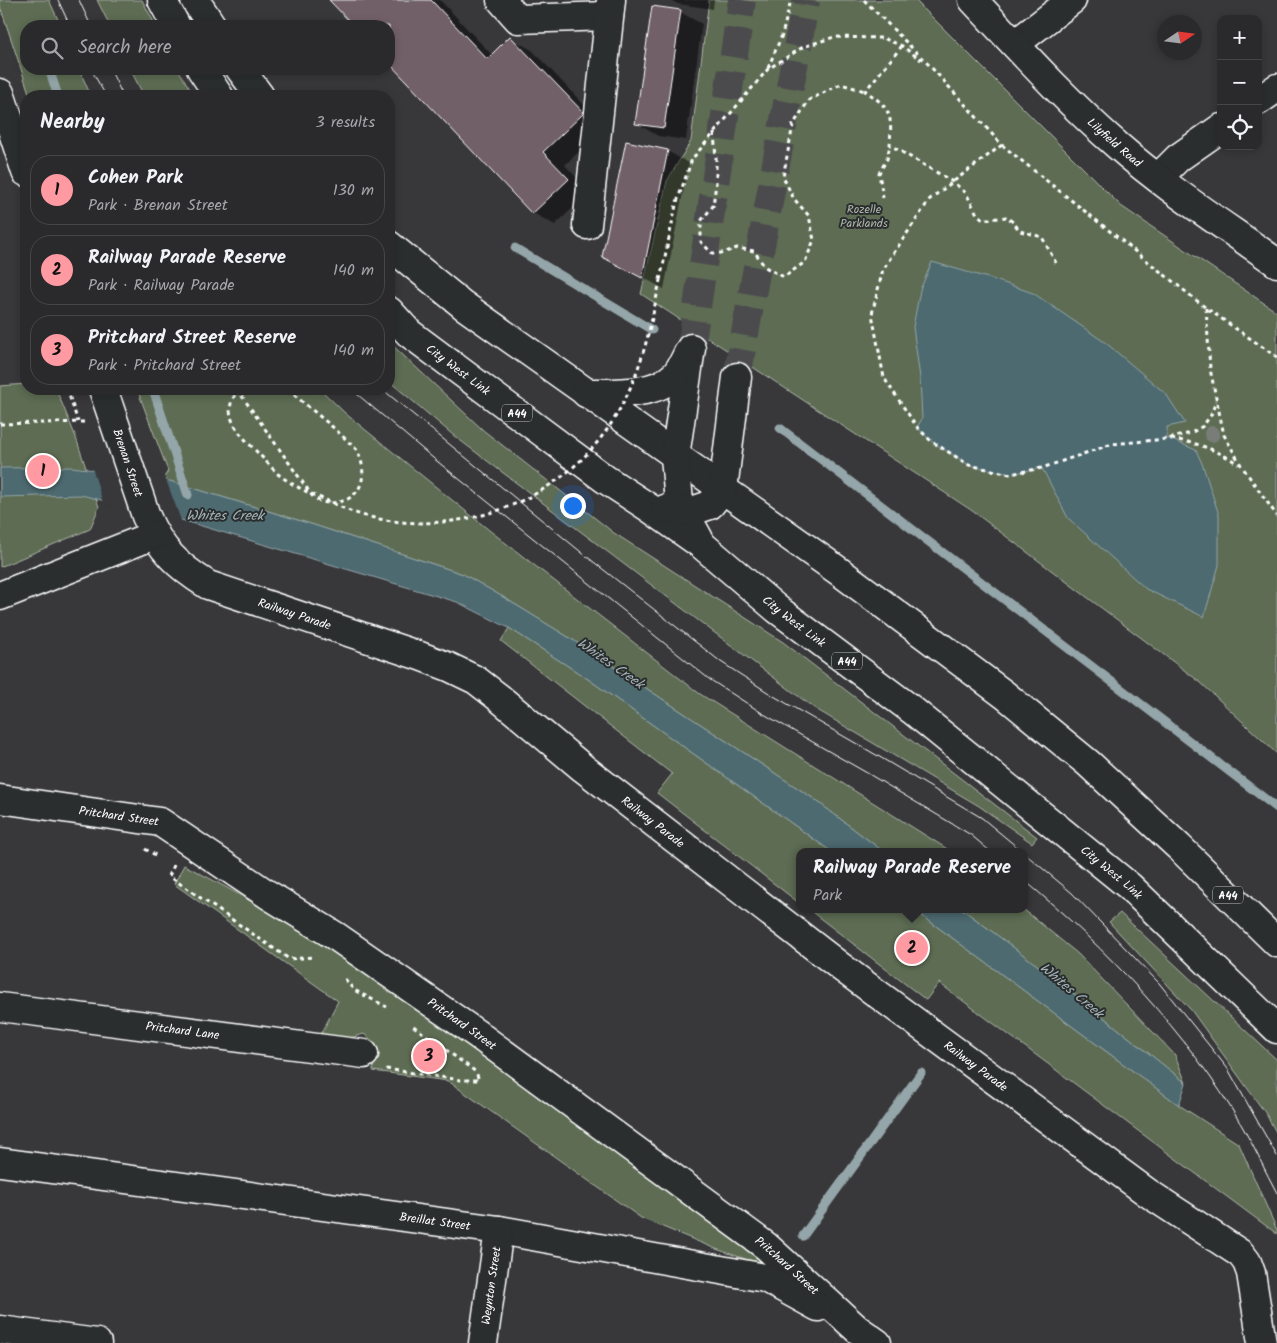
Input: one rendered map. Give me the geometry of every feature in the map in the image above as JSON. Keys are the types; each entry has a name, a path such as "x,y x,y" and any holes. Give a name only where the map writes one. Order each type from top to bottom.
{"main road":[{"path":"162,0 173,20"},
{"path":"195,0 208,20"},
{"path":"501,0 518,19 610,8 587,225"},
{"name":"Lilyfield Road","path":"973,0 1088,119 1118,146 1158,178 1277,263"},
{"path":"1015,44 1072,0"},
{"path":"205,75 215,90"},
{"path":"244,75 256,90"},
{"path":"1262,98 1277,88"},
{"path":"0,93 15,161"},
{"path":"1158,178 1178,158 1217,131"},
{"name":"A44","path":"395,250 463,305 840,572 1005,695 1088,763 1179,847 1277,943"},
{"name":"City West Link","path":"395,318 409,333 605,479 702,545 777,609 912,710 1129,886 1277,1028"},
{"path":"586,392 621,394 654,387 675,374 691,348 675,456 679,504 702,545"},
{"path":"651,509 692,511 710,505 723,489 737,377"},
{"name":"Brenan Street","path":"105,395 150,526"},
{"path":"0,596 150,526"},
{"name":"Railway Parade","path":"150,526 168,554 186,571 208,585 420,656 450,667 476,680 583,768 841,967 1148,1192 1241,1254 1247,1262 1251,1273 1262,1343"},
{"name":"Pritchard Street","path":"0,799 160,822 267,894 337,937 469,1028 766,1246 867,1336"},
{"name":"Pritchard Lane","path":"0,1007 373,1061"},
{"name":"Breillat Street","path":"0,1162 499,1230 764,1278 867,1336"},
{"name":"Weynton Street","path":"483,1343 499,1230"},
{"path":"0,1330 97,1343"}],"path":[{"path":"768,69 782,35 791,0"},
{"path":"864,0 930,66 1002,146 1206,308 1277,357"},
{"path":"235,395 230,403 230,413 240,434 278,474 302,490 342,508 365,516 401,522 430,524 489,514 527,499 559,480 587,455 613,421 627,397 637,374 648,339 676,205 692,160 768,69 803,46 834,37 883,38 902,46 930,66"},
{"path":"864,91 902,46"},
{"path":"714,133 716,183 713,206 701,221 701,242 712,253 723,254 737,248 754,251 765,267 784,277 806,262 814,240 809,216 794,199 783,177 793,124 809,100 841,84 864,91 878,100 888,110 892,123 890,144 887,159 879,173 883,198"},
{"path":"890,144 953,182 966,193 977,214 983,218 1006,217 1020,231 1042,237 1056,263"},
{"path":"1002,146 930,199 884,269 872,314 884,378 917,427 931,441 969,465 1010,474 1042,468 1112,444 1168,438 1191,433 1203,426 1211,415 1216,401"},
{"path":"1206,308 1210,369 1224,435 1241,465 1277,516"},
{"path":"69,395 78,422"},
{"path":"242,395 312,497 326,504 347,500 355,496 362,481 363,464 357,450 295,395"},
{"path":"0,424 114,421"},
{"path":"1168,438 1196,443 1220,452 1241,465"},
{"path":"174,865 169,876 289,959 318,956"},
{"path":"341,973 354,990 392,1010"},
{"path":"373,1061 461,1080 479,1080 476,1072 407,1020"}],"green space":[{"path":"0,0 49,0 58,20 20,20 20,66 0,6"},
{"path":"97,0 142,0 153,20 107,20"},
{"name":"Rozelle Parklands","path":"709,0 915,0 1121,206 1277,312 1277,754 1200,682 971,510 641,294 667,181 691,141"},
{"path":"23,75 82,75 88,90 28,90"},
{"path":"133,75 182,75 190,90 141,90"},
{"path":"395,348 483,430 614,533 783,642 1037,837 1032,843 979,806 814,708 453,435 395,386"},
{"path":"20,384 20,395 58,395 75,435 99,507 90,529 0,567 0,386"},
{"path":"139,395 326,395 346,414 489,530 700,694 946,848 879,848 814,799 573,640 463,574 314,525 163,479 168,471"},
{"path":"509,628 588,679 826,848 796,848 796,901 657,793 672,774 501,641"},
{"path":"184,865 281,919 374,979 778,1270 716,1249 641,1218 448,1081 373,1071 375,1043 364,1034 342,1040 319,1038 338,1001 174,884"},
{"path":"813,913 918,913 1179,1105 1239,1144 1277,1230 1277,1234 939,983 926,1000"},
{"path":"967,913 1028,913 1078,954 1175,1055 1186,1083 1053,977"},
{"path":"1120,913 1277,1060 1277,1134 1266,1114 1191,1010 1109,922"}],"water":[{"path":"932,262 1033,293 1106,343 1166,394 1185,423 1167,427 1167,438 1196,450 1219,515 1219,565 1204,617 1146,589 1068,518 1042,468 1010,474 969,465 931,441 917,427 922,419 920,378 913,327 920,290"},
{"name":"Whites Creek","path":"72,467 163,479 314,525 463,574 573,640 814,799 879,848 826,848 588,679 509,628 457,602 178,519 81,495 0,497 0,468"},
{"name":"Whites Creek","path":"918,913 967,913 1053,977 1186,1083 1179,1105"}],"pier":[{"path":"92,467 165,477 182,523 103,503"}],"building":[{"path":"329,0 431,0 487,59 510,36 584,113 543,152 569,179 532,214 395,69 395,20 348,20"},
{"path":"652,6 681,10 664,128 635,124"},
{"path":"626,141 668,150 642,278 602,257"}],"waterway":[{"path":"51,75 56,90"},
{"path":"515,248 652,330"},
{"path":"155,395 188,495"},
{"path":"780,428 1277,808"},
{"path":"803,1236 921,1073"}],"tunnel":[{"path":"691,348 742,0"},
{"path":"737,377 806,0"}],"tram line":[{"path":"58,0 67,20"},
{"path":"79,0 88,20"},
{"path":"94,75 103,90"},
{"path":"113,75 120,90"},
{"path":"358,395 433,458 709,679 762,713 971,835 986,848"},
{"path":"389,395 581,552 721,662 772,695 982,818 1018,848"},
{"path":"1028,856 1072,893 1159,983 1228,1069 1277,1156"},
{"path":"1028,883 1055,906 1115,963 1144,994 1197,1058 1247,1134 1277,1193"}],"place":[{"name":"Cohen Park","path":"43,471"},
{"name":"Railway Parade Reserve","path":"912,948"},
{"name":"Pritchard Street Reserve","path":"429,1056"}]}
